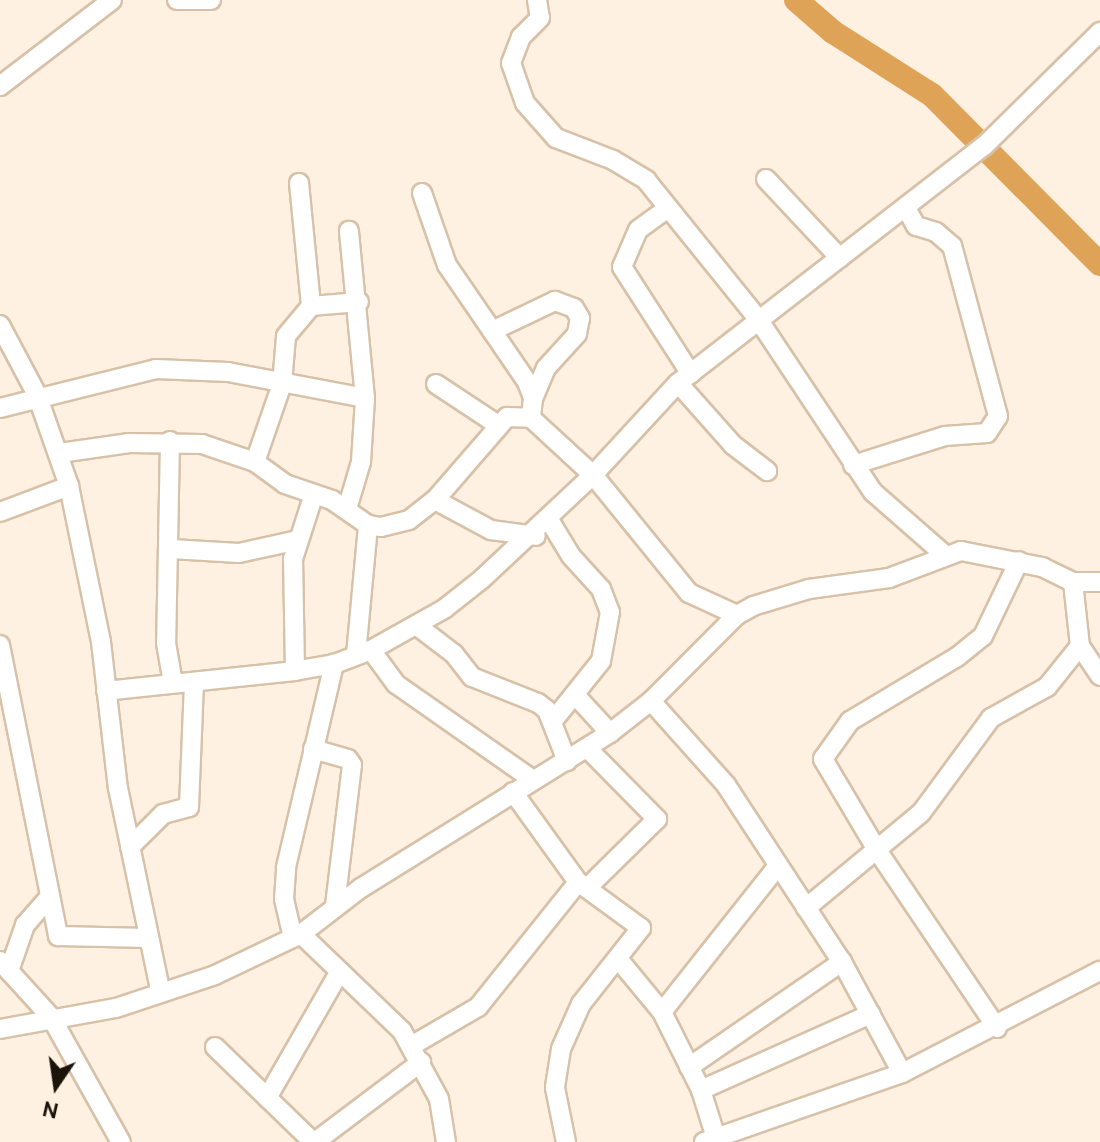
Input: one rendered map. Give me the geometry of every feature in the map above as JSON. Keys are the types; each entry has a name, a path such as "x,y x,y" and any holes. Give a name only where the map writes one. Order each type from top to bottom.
{"street":[{"path":"0,86 112,0"},
{"path":"177,0 211,0"},
{"path":"537,0 540,18 521,37 511,63 525,103 556,138 631,169 668,208 758,319 853,465 893,511 945,555"},
{"path":"106,691 194,683 334,664 416,625 482,579 593,475 684,378 984,146 1100,32"},
{"path":"766,179 840,258"},
{"path":"255,462 282,384 286,336 311,306 299,183"},
{"path":"422,193 447,265 533,398"},
{"path":"668,208 638,230 622,267 684,378 733,445 767,471"},
{"path":"853,465 945,436 987,433 998,416 952,246 936,232 916,226 906,208"},
{"path":"347,509 361,462 365,398 359,302 349,231"},
{"path":"492,331 555,301 574,308 577,334 546,368 533,398 531,418"},
{"path":"311,306 359,302"},
{"path":"1,328 37,395 60,453 88,564 130,847 161,993"},
{"path":"0,408 37,395 156,369 228,372 365,398"},
{"path":"436,384 498,425"},
{"path":"60,453 170,441 202,444 255,462 285,484 347,509 368,525 401,523 435,500 507,417 531,418 593,475 689,593 737,615"},
{"path":"170,441 171,549 166,643 173,683"},
{"path":"0,512 69,486"},
{"path":"295,671 290,583 298,540 314,494"},
{"path":"435,500 491,530 563,539"},
{"path":"548,518 601,589 610,612 601,661 577,697 552,722"},
{"path":"368,525 363,652 396,684 533,780"},
{"path":"171,549 239,553 298,540"},
{"path":"0,1029 51,1017 116,1008 161,993 297,936 335,906 610,733 651,701 737,615 809,589 889,578 961,551 1019,561 1073,582 1100,582"},
{"path":"997,1028 877,850 824,765 826,750 850,721 957,657 983,636 1019,561"},
{"path":"1073,582 1080,646 1100,676"},
{"path":"416,625 454,654 472,677 531,698 552,722 567,761"},
{"path":"0,645 50,896 62,939 149,938"},
{"path":"806,908 921,813 991,718 1047,687 1080,646"},
{"path":"334,664 286,867 284,899 297,936 340,971 416,1054 439,1099 446,1142"},
{"path":"130,847 163,814 189,807 194,683"},
{"path":"577,697 610,733"},
{"path":"651,701 726,785 776,868 842,962 902,1073"},
{"path":"215,1047 314,1142 416,1054 478,1007 583,884 657,819 587,748"},
{"path":"313,749 348,759 352,765 335,906"},
{"path":"513,792 583,884 641,928 619,960 581,1004 555,1070 566,1142"},
{"path":"662,1012 776,868"},
{"path":"50,896 21,933 4,966 51,1017 121,1142"},
{"path":"619,960 662,1012 701,1090 710,1140 758,1133 902,1073 997,1028 1100,971"},
{"path":"689,1067 842,962"},
{"path":"267,1098 340,971"},
{"path":"701,1090 871,1014"}],"waterway":[{"path":"796,0 833,32 932,95 1100,264"}]}
